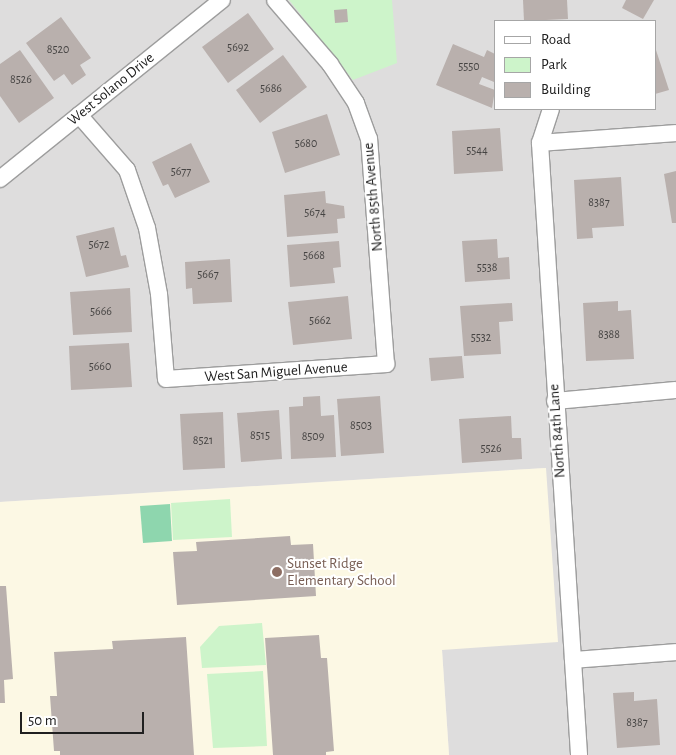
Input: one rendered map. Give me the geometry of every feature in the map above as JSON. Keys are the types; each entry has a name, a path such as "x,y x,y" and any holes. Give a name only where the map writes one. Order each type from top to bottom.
{"street":[{"name":"West Solano Drive","path":"0,179 222,0"},
{"name":"North 85th Avenue","path":"275,0 330,64 356,103 369,139 386,364"},
{"name":"North 84th Lane","path":"551,110 540,143 579,755"},
{"name":"West San Miguel Avenue","path":"79,115 127,170 147,228 159,294 166,380 386,364"},
{"path":"540,143 676,133"},
{"path":"555,401 676,390"},
{"path":"573,660 676,652"}],"shaded area":[{"path":"0,0 676,0 676,755 449,755 442,650 545,468 0,502"},
{"name":"Sunset Ridge Elementary School","path":"546,468 558,642 442,650 449,755 0,755 0,502"}],"green space":[{"path":"289,0 392,0 397,63 353,80"},
{"path":"230,499 232,537 173,540 171,503"},
{"path":"170,504 172,541 143,543 140,506"},
{"path":"262,623 266,665 202,668 200,647 219,626"},
{"path":"263,671 267,746 213,748 207,674"}],"building":[{"path":"523,0 567,0 568,19 524,20"},
{"path":"626,0 654,0 643,19 622,8"},
{"path":"347,9 348,22 335,23 334,10"},
{"path":"248,13 274,49 228,83 202,47"},
{"path":"61,17 91,58 80,65 86,75 72,85 64,74 54,81 26,43"},
{"path":"453,44 484,57 487,50 493,53 493,82 482,77 479,84 493,89 492,108 436,85"},
{"path":"20,50 54,98 19,123 0,96 0,64"},
{"path":"656,50 669,90 656,94"},
{"path":"283,55 307,87 260,123 236,90"},
{"path":"327,114 340,155 285,173 272,132"},
{"path":"500,128 503,171 454,174 452,131"},
{"path":"191,143 210,182 175,198 168,184 163,186 152,162"},
{"path":"676,171 676,223 672,223 664,174"},
{"path":"621,177 624,226 592,228 593,238 577,239 574,180"},
{"path":"325,191 326,203 344,206 345,218 337,219 338,233 287,237 284,195"},
{"path":"114,227 121,256 126,255 129,267 86,277 76,236"},
{"path":"497,239 498,258 509,257 510,279 465,282 462,241"},
{"path":"339,241 341,267 333,268 335,283 290,287 287,245"},
{"path":"230,259 232,302 193,304 192,288 186,289 185,262"},
{"path":"130,288 132,332 73,335 70,292"},
{"path":"348,296 352,339 293,345 288,302"},
{"path":"618,301 618,311 631,310 634,359 586,361 583,303"},
{"path":"512,303 513,321 499,322 501,354 464,356 460,306"},
{"path":"129,343 132,387 71,390 69,346"},
{"path":"462,356 464,378 431,381 429,358"},
{"path":"320,396 321,416 334,415 336,457 291,459 289,407 303,406 303,397"},
{"path":"380,396 384,453 341,456 337,399"},
{"path":"279,410 282,459 241,462 237,413"},
{"path":"223,412 225,468 183,470 180,414"},
{"path":"511,416 512,438 521,438 522,459 462,463 459,419"},
{"path":"290,536 291,545 313,544 316,596 177,605 173,552 197,551 196,542"},
{"path":"0,586 6,586 13,679 4,680 5,703 0,703"},
{"path":"319,635 321,658 327,658 334,751 326,752 326,755 273,755 265,638"},
{"path":"186,637 194,755 60,755 60,751 54,751 50,696 57,696 54,652 113,649 112,641"},
{"path":"634,692 634,701 657,699 660,745 617,748 613,693"}],"place":[{"name":"Sunset Ridge Elementary School","path":"277,572"}]}
